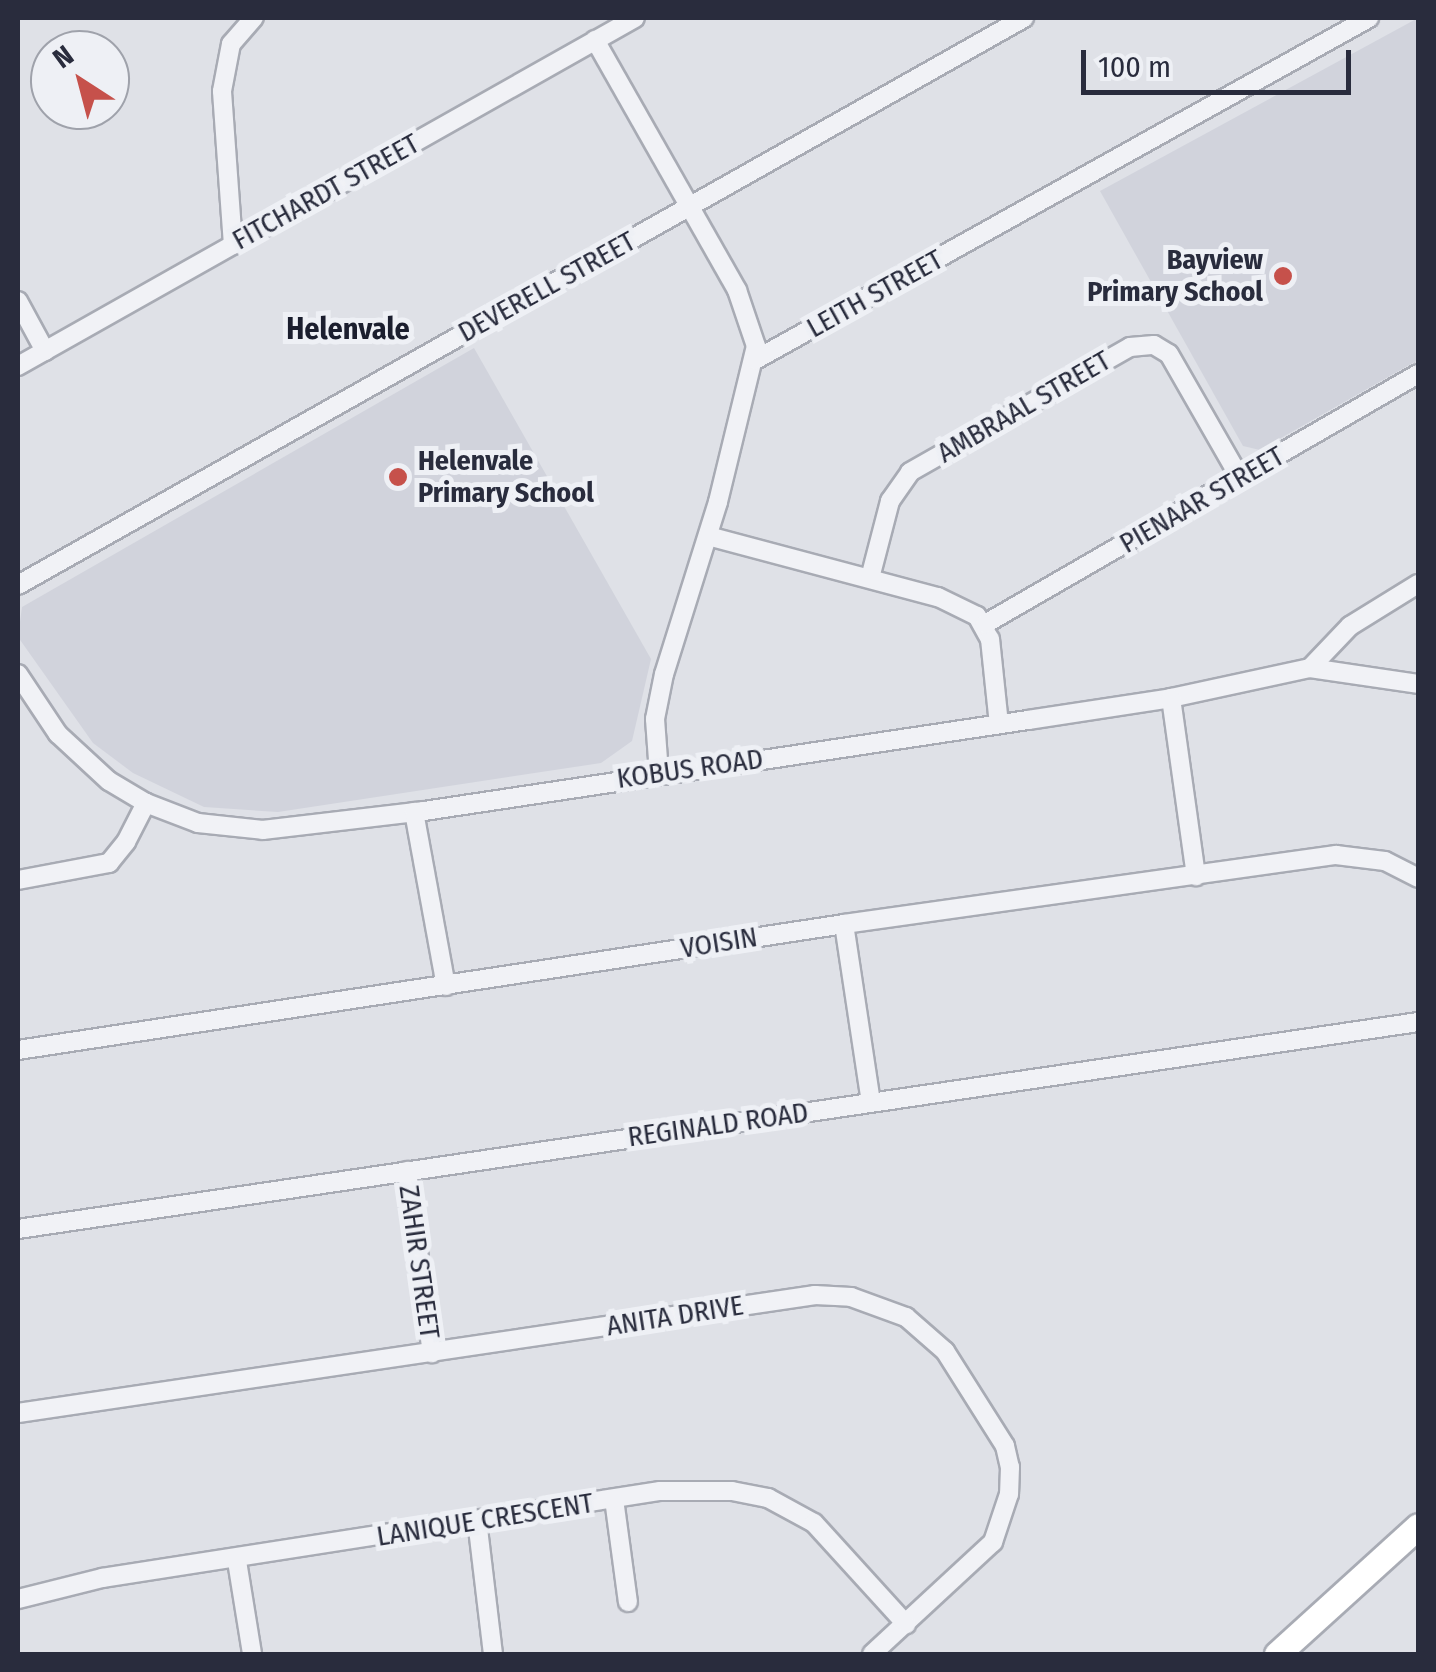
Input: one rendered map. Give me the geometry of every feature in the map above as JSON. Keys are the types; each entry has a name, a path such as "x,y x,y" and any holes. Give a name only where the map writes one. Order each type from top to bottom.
{"street":[{"path":"233,244 222,91 231,44 254,18"},
{"name":"FITCHARDT STREET","path":"18,366 635,18"},
{"name":"DEVERELL STREET","path":"18,585 1024,18"},
{"name":"LEITH STREET","path":"755,360 1369,18"},
{"path":"595,40 742,302 755,335 755,360 658,704 655,751 659,774"},
{"path":"18,301 45,351"},
{"name":"AMBRAAL STREET","path":"870,578 890,501 902,479 1130,347 1154,345 1169,354 1240,478"},
{"name":"PIENAAR STREET","path":"985,624 1418,374"},
{"path":"708,536 938,597 985,624 999,724"},
{"path":"1310,668 1350,626 1418,584"},
{"name":"KOBUS ROAD","path":"18,674 40,711 84,762 146,802 198,824 263,830 414,812 1171,698 1310,668 1418,684"},
{"path":"1171,698 1196,876"},
{"path":"18,880 109,863 126,842 146,802"},
{"path":"414,812 446,986"},
{"name":"VOISIN","path":"18,1050 844,924 1336,854 1385,861 1418,878"},
{"path":"844,924 871,1102"},
{"name":"REGINALD ROAD","path":"18,1229 1418,1022"},
{"name":"ZAHIR STREET","path":"407,1171 432,1353"},
{"name":"ANITA DRIVE","path":"18,1413 816,1294 851,1297 906,1316 945,1351 976,1394 1004,1446 1010,1466 1009,1494 992,1542 872,1654"},
{"name":"LANIQUE CRESCENT","path":"18,1599 58,1586 660,1492 732,1491 768,1498 796,1511 830,1538 906,1624"},
{"path":"614,1499 628,1602"},
{"path":"477,1520 494,1654"},
{"path":"1277,1654 1418,1526"},
{"path":"237,1561 252,1654"}],"shaded area":[{"name":"Bayview Primary School","path":"1418,18 1418,360 1260,450 1243,446 1100,191"},
{"name":"Helenvale Primary School","path":"474,348 651,659 632,741 601,763 278,812 204,807 133,773 93,743 18,637 22,607"}],"place":[{"name":"Bayview Primary School","path":"1283,276"},
{"name":"Helenvale Primary School","path":"398,477"}],"district":[{"name":"Helenvale","path":"348,329"}]}
